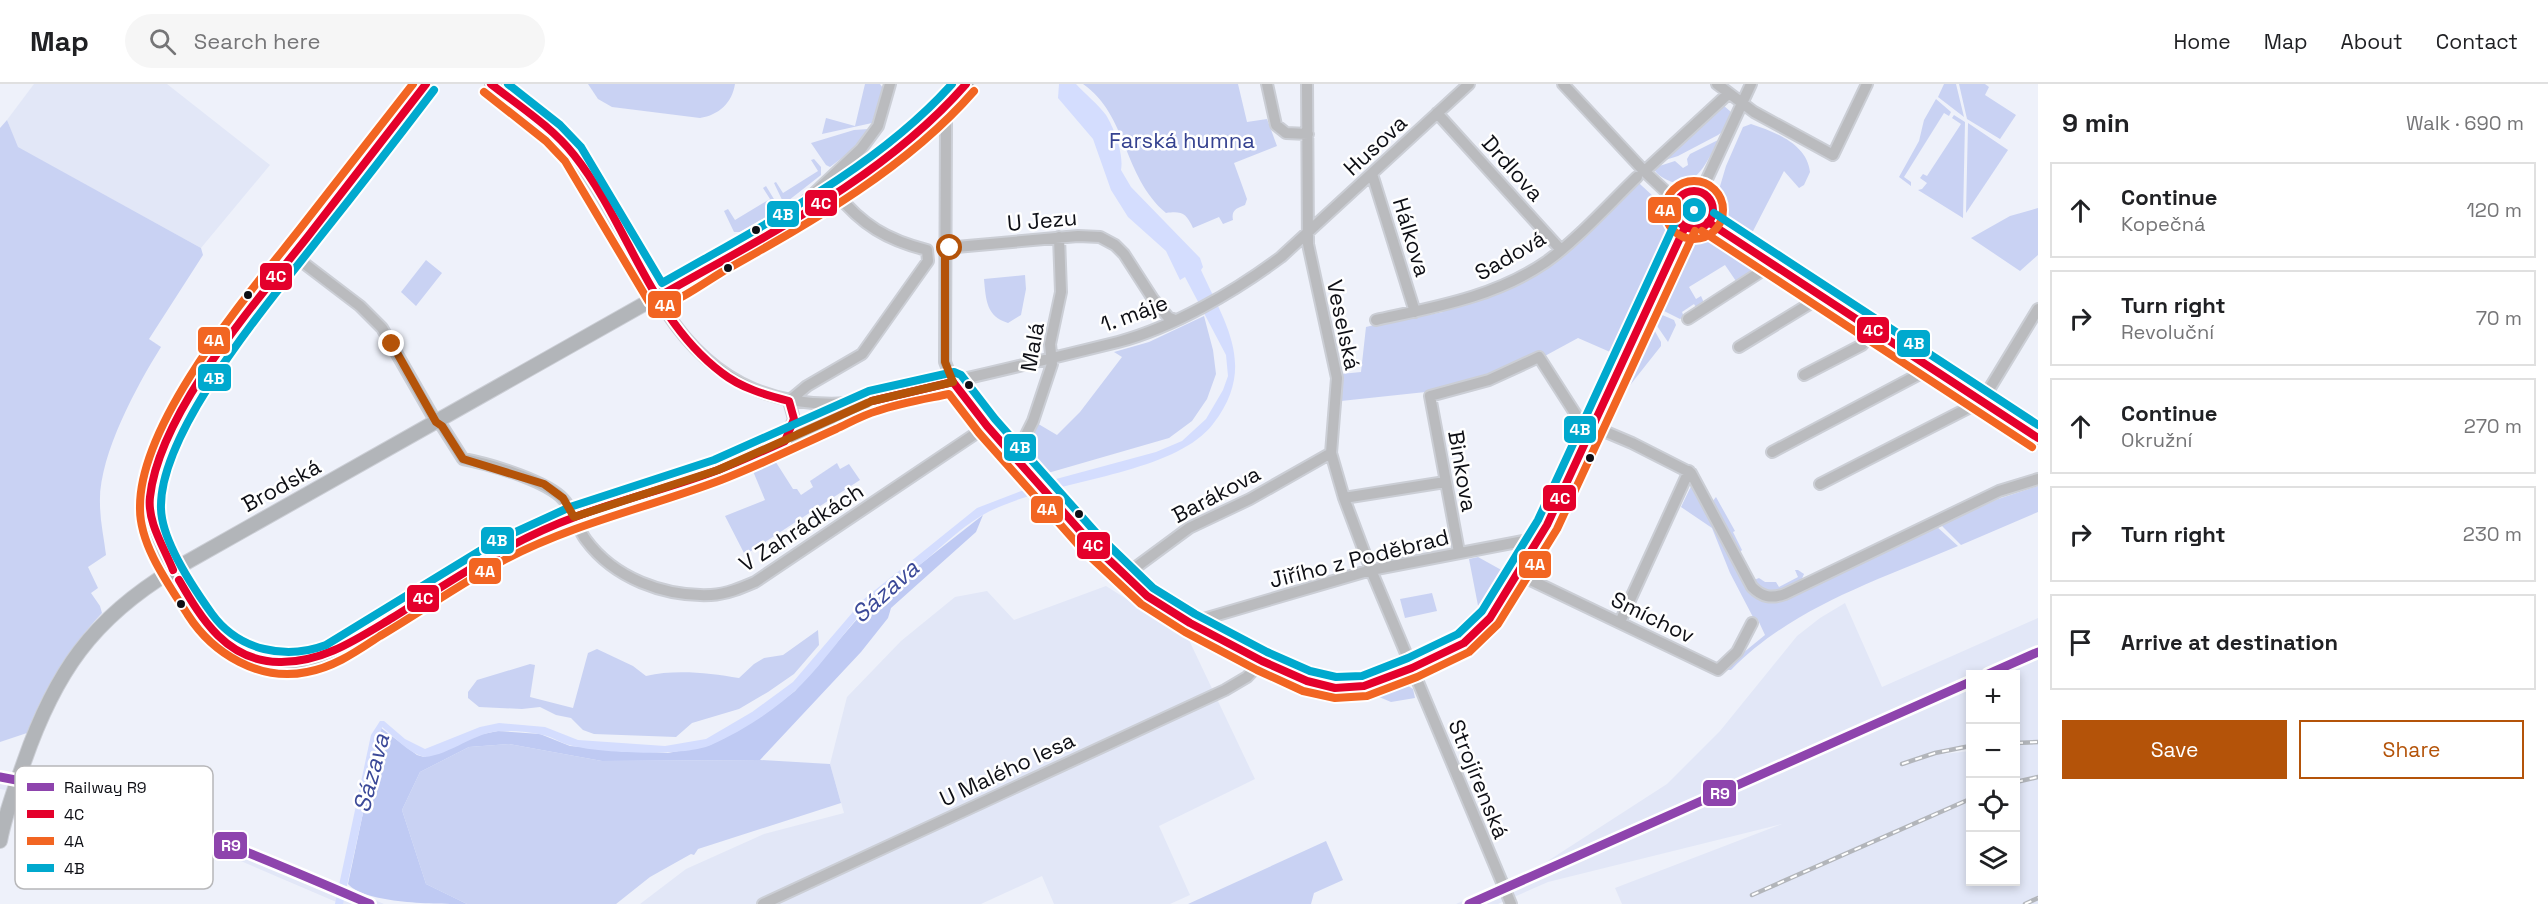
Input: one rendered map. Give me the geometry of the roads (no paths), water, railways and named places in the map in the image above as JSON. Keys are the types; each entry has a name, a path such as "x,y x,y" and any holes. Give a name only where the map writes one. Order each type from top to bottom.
{"main road":[{"name":"Brodská","path":"22,766 48,700 80,650 119,608 173,570 794,220 836,193 939,113 966,84"},
{"name":"Brodská","path":"0,841 15,787"}],"street":[{"path":"426,84 293,255 213,364 172,429 154,472 150,511 173,570 205,623 228,643 265,660 301,663 331,654 501,550 574,517 718,470 872,401"},
{"path":"491,84 553,133 573,154 658,297 687,341 723,373 758,392 789,401 823,405 872,401"},
{"path":"794,220 791,214 861,149 878,126 890,84"},
{"path":"1267,84 1276,125 1280,131 1308,134"},
{"name":"Veselská","path":"1308,84 1308,234 1311,262 1337,378 1331,453 1344,498 1371,570 1412,668"},
{"name":"Husova","path":"1308,234 1468,84"},
{"path":"1563,84 1644,171 1677,202"},
{"path":"1717,84 1742,104 1833,155 1867,84"},
{"path":"1701,192 1751,84"},
{"path":"1649,167 1728,94"},
{"path":"939,113 946,122 945,362 953,382 1029,476 1124,576 1147,596 1190,623 1262,661 1307,681 1335,688 1364,686 1412,668 1464,643 1490,618 1539,538 1685,227"},
{"name":"Drdlova","path":"1437,113 1561,249"},
{"name":"Hálkova","path":"1372,174 1415,312"},
{"name":"Sadová","path":"1376,320 1472,299 1531,271 1561,249 1637,177"},
{"path":"1689,192 1701,192 1707,196 1712,205 1712,216 1708,222 1696,229 1685,227 1676,216 1677,202 1689,192"},
{"path":"789,401 807,386 862,354 928,261 927,250 877,232 858,218 836,193"},
{"path":"1708,222 2038,438"},
{"name":"1. máje","path":"872,401 1133,338 1234,289 1265,269 1308,234"},
{"name":"U Jezu","path":"945,248 1092,235 1115,245 1124,254 1168,317 1178,318"},
{"name":"Malá","path":"1011,455 1022,443 1033,421 1052,364 1050,344 1061,292 1059,237"},
{"name":"V Zahrádkách","path":"293,255 360,306 382,328 436,422 442,426 463,459 544,484 563,498 584,538 598,554 622,573 650,587 675,594 712,595 732,591 755,582 987,426"},
{"path":"1689,319 1762,271 1768,262"},
{"path":"1739,347 1811,303 1818,294"},
{"path":"1820,484 1982,401 2038,309"},
{"path":"1804,375 1862,345 1874,331"},
{"name":"Binkova","path":"1459,552 1430,396 1489,380 1539,357 1580,421 1593,426"},
{"path":"1772,452 1931,368"},
{"path":"786,441 794,419 789,401"},
{"path":"1593,426 1689,471 1752,586 1760,595 1770,597 1785,594 1999,491 2038,479"},
{"name":"Barákova","path":"1124,576 1189,528 1250,499 1331,453"},
{"path":"1620,622 1689,471"},
{"path":"1344,498 1445,482"},
{"name":"Jiřího z Poděbrad","path":"1190,623 1371,570 1539,538"},
{"name":"Smíchov","path":"1518,574 1718,670 1737,652 1752,623"},
{"name":"U Malého lesa","path":"763,904 1225,690 1247,677 1262,661"},
{"name":"Strojírenská","path":"1412,668 1511,904"}],"water":[{"name":"Sázava","path":"1059,84 1076,84 1103,111 1109,120 1120,149 1121,170 1131,187 1200,258 1203,267 1201,270 1220,309 1233,346 1235,365 1233,384 1226,403 1213,424 1194,442 1168,456 1137,467 1038,494 1007,504 981,516 874,601 792,694 759,719 711,745 682,751 622,752 573,746 534,733 505,731 484,734 444,752 424,757 407,748 382,727 343,904 335,904 371,735 380,721 384,721 405,739 425,749 480,727 499,723 545,727 578,740 665,746 706,739 752,712 793,682 864,599 977,508 1045,482 1156,452 1182,441 1206,419 1223,390 1228,376 1226,355 1185,277 1180,280 1166,251 1128,217 1111,190 1093,139 1058,98"}],"railway":[{"path":"2020,743 2038,742"},
{"path":"1902,764 1935,753 1966,747"},
{"path":"2020,781 2038,777"},
{"path":"1752,895 1966,801"},
{"path":"1537,874 1542,871"},
{"path":"2025,904 2038,898"}],"rail line":[{"name":"R9","path":"1997,670 2038,652"},
{"name":"R9","path":"1469,904 1966,684"},
{"name":"R9","path":"0,777 15,780"},
{"name":"R9","path":"213,839 370,904"}],"park label":[{"name":"Farská humna","path":"1182,140"}]}
